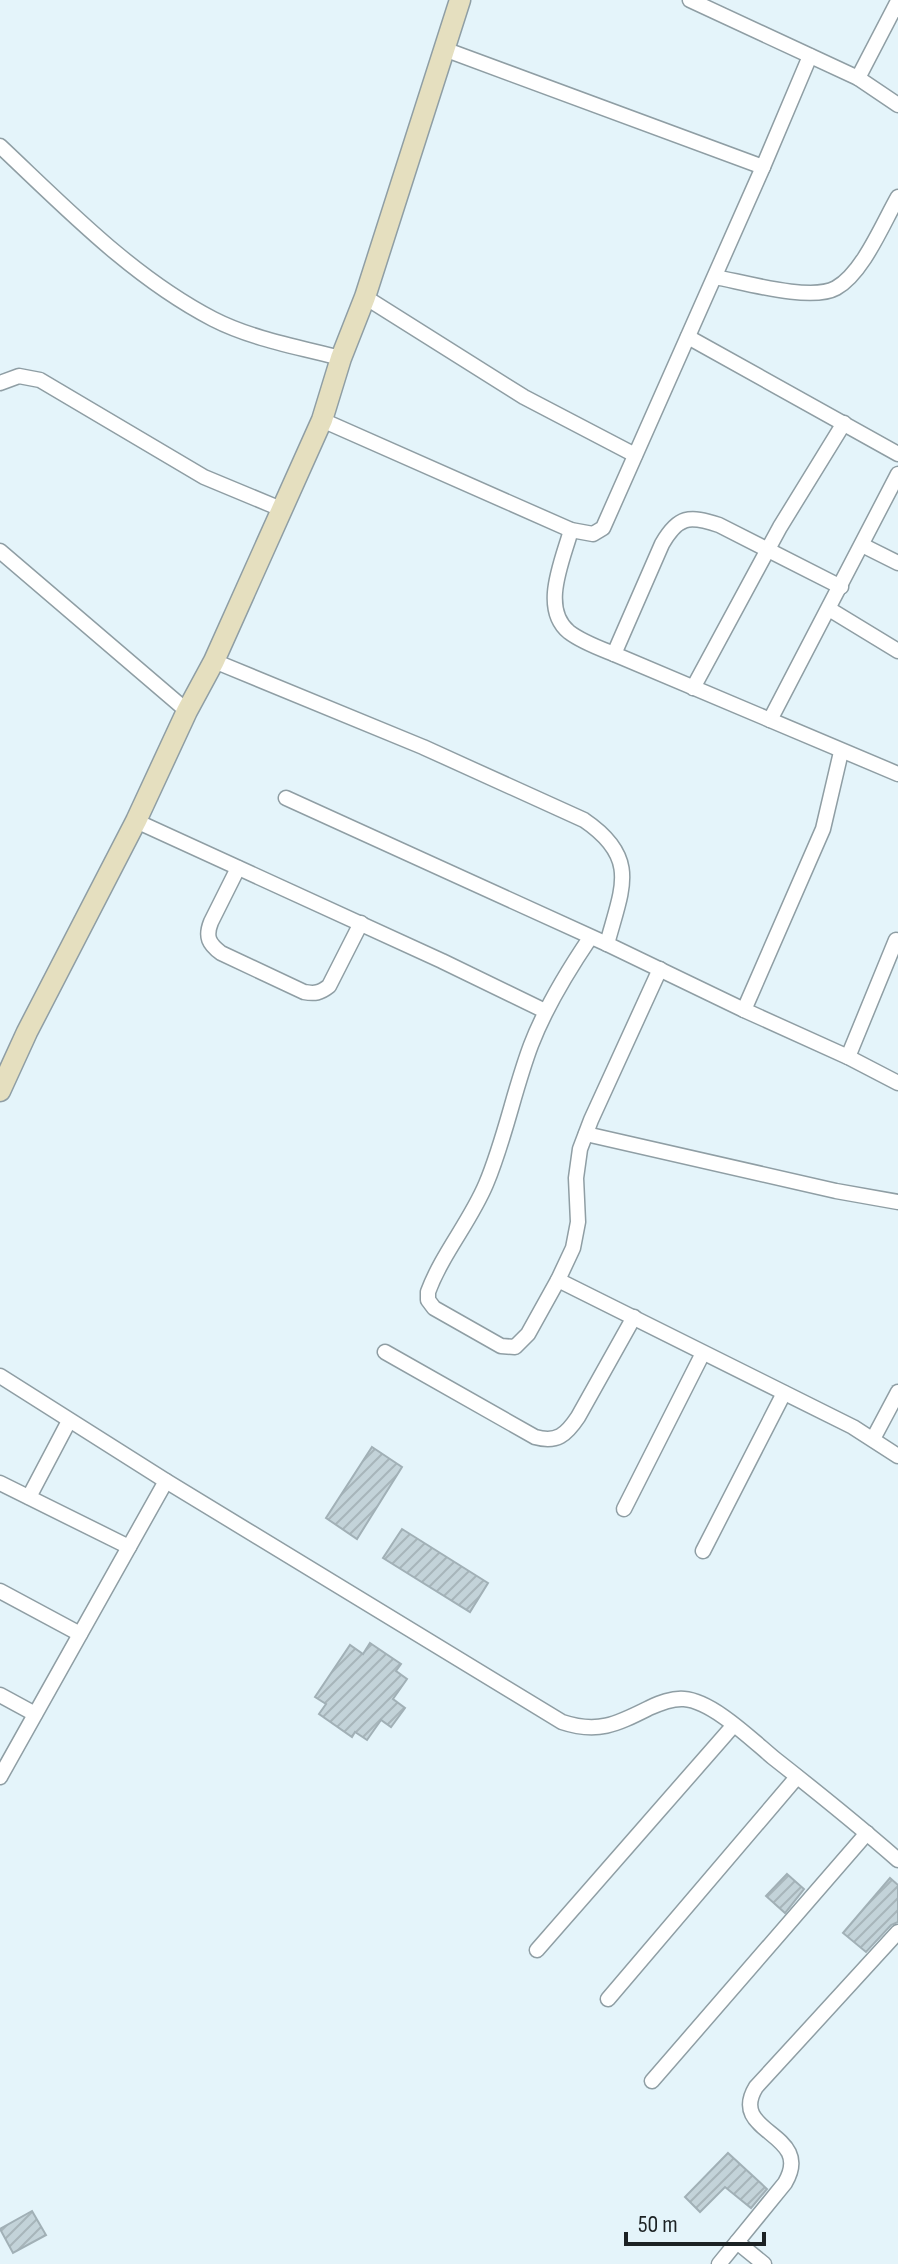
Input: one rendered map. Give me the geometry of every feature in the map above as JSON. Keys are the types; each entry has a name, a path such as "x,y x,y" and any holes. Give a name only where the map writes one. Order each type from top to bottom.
{"street":[{"path":"0,1091 214,661 322,420 341,358 365,297 460,0"},
{"path":"690,0 858,78 898,105"},
{"path":"858,78 898,1"},
{"path":"444,49 763,167"},
{"path":"322,420 571,530 593,534 603,528 810,56"},
{"path":"0,146 123,258 177,298 215,320 253,334 341,358"},
{"path":"715,277 801,293 835,289 852,275 898,197"},
{"path":"365,297 524,397 635,455"},
{"path":"688,337 898,454"},
{"path":"0,383 19,376 40,380 204,477 281,509"},
{"path":"693,688 768,549 844,423"},
{"path":"770,720 898,474"},
{"path":"614,654 662,544 670,530 684,519 699,518 719,525 841,587"},
{"path":"571,530 554,601 557,616 566,630 579,639 898,774"},
{"path":"862,545 898,563"},
{"path":"0,551 187,711"},
{"path":"829,609 898,651"},
{"path":"214,661 423,747 584,820 603,833 616,849 623,872 607,944"},
{"path":"744,1010 823,829 841,752"},
{"path":"286,798 607,944 898,1083"},
{"path":"136,821 545,1011"},
{"path":"238,868 207,931 208,939 221,953 304,992 313,994 329,986 361,923"},
{"path":"590,938 545,1011 485,1187 428,1292 428,1300 442,1314 501,1346 515,1347 528,1334 573,1248 579,1212 577,1165 586,1134 660,969"},
{"path":"848,1057 896,940"},
{"path":"586,1134 836,1191 898,1202"},
{"path":"558,1280 873,1439 898,1456"},
{"path":"385,1352 535,1437 559,1439 578,1417 634,1317"},
{"path":"624,1509 703,1353"},
{"path":"0,1376 562,1722 579,1728 597,1728 616,1724 670,1700 686,1699 701,1703 898,1860"},
{"path":"873,1439 898,1392"},
{"path":"703,1551 784,1393"},
{"path":"29,1497 69,1421"},
{"path":"0,1777 166,1481"},
{"path":"0,1483 129,1547"},
{"path":"0,1591 80,1634"},
{"path":"0,1695 35,1714"},
{"path":"537,1950 733,1726"},
{"path":"0,1745 14,1752"},
{"path":"608,1999 797,1777"},
{"path":"652,2081 867,1833"},
{"path":"719,2264 791,2172 790,2151 751,2114 751,2095 898,1932"},
{"path":"737,2242 764,2264"}],"building":[{"path":"372,1447 402,1467 357,1539 326,1518"},
{"path":"402,1529 488,1583 470,1612 383,1558"},
{"path":"370,1643 401,1664 396,1671 407,1679 393,1699 405,1708 391,1727 381,1720 367,1740 355,1732 352,1737 319,1714 326,1704 315,1697 350,1645 363,1654"},
{"path":"787,1874 804,1889 785,1913 766,1896"},
{"path":"890,1878 898,1885 898,1922 891,1925 866,1952 843,1933"},
{"path":"728,2153 767,2189 751,2208 725,2187 700,2212 685,2197"},
{"path":"32,2211 46,2235 13,2253 0,2229"}]}
